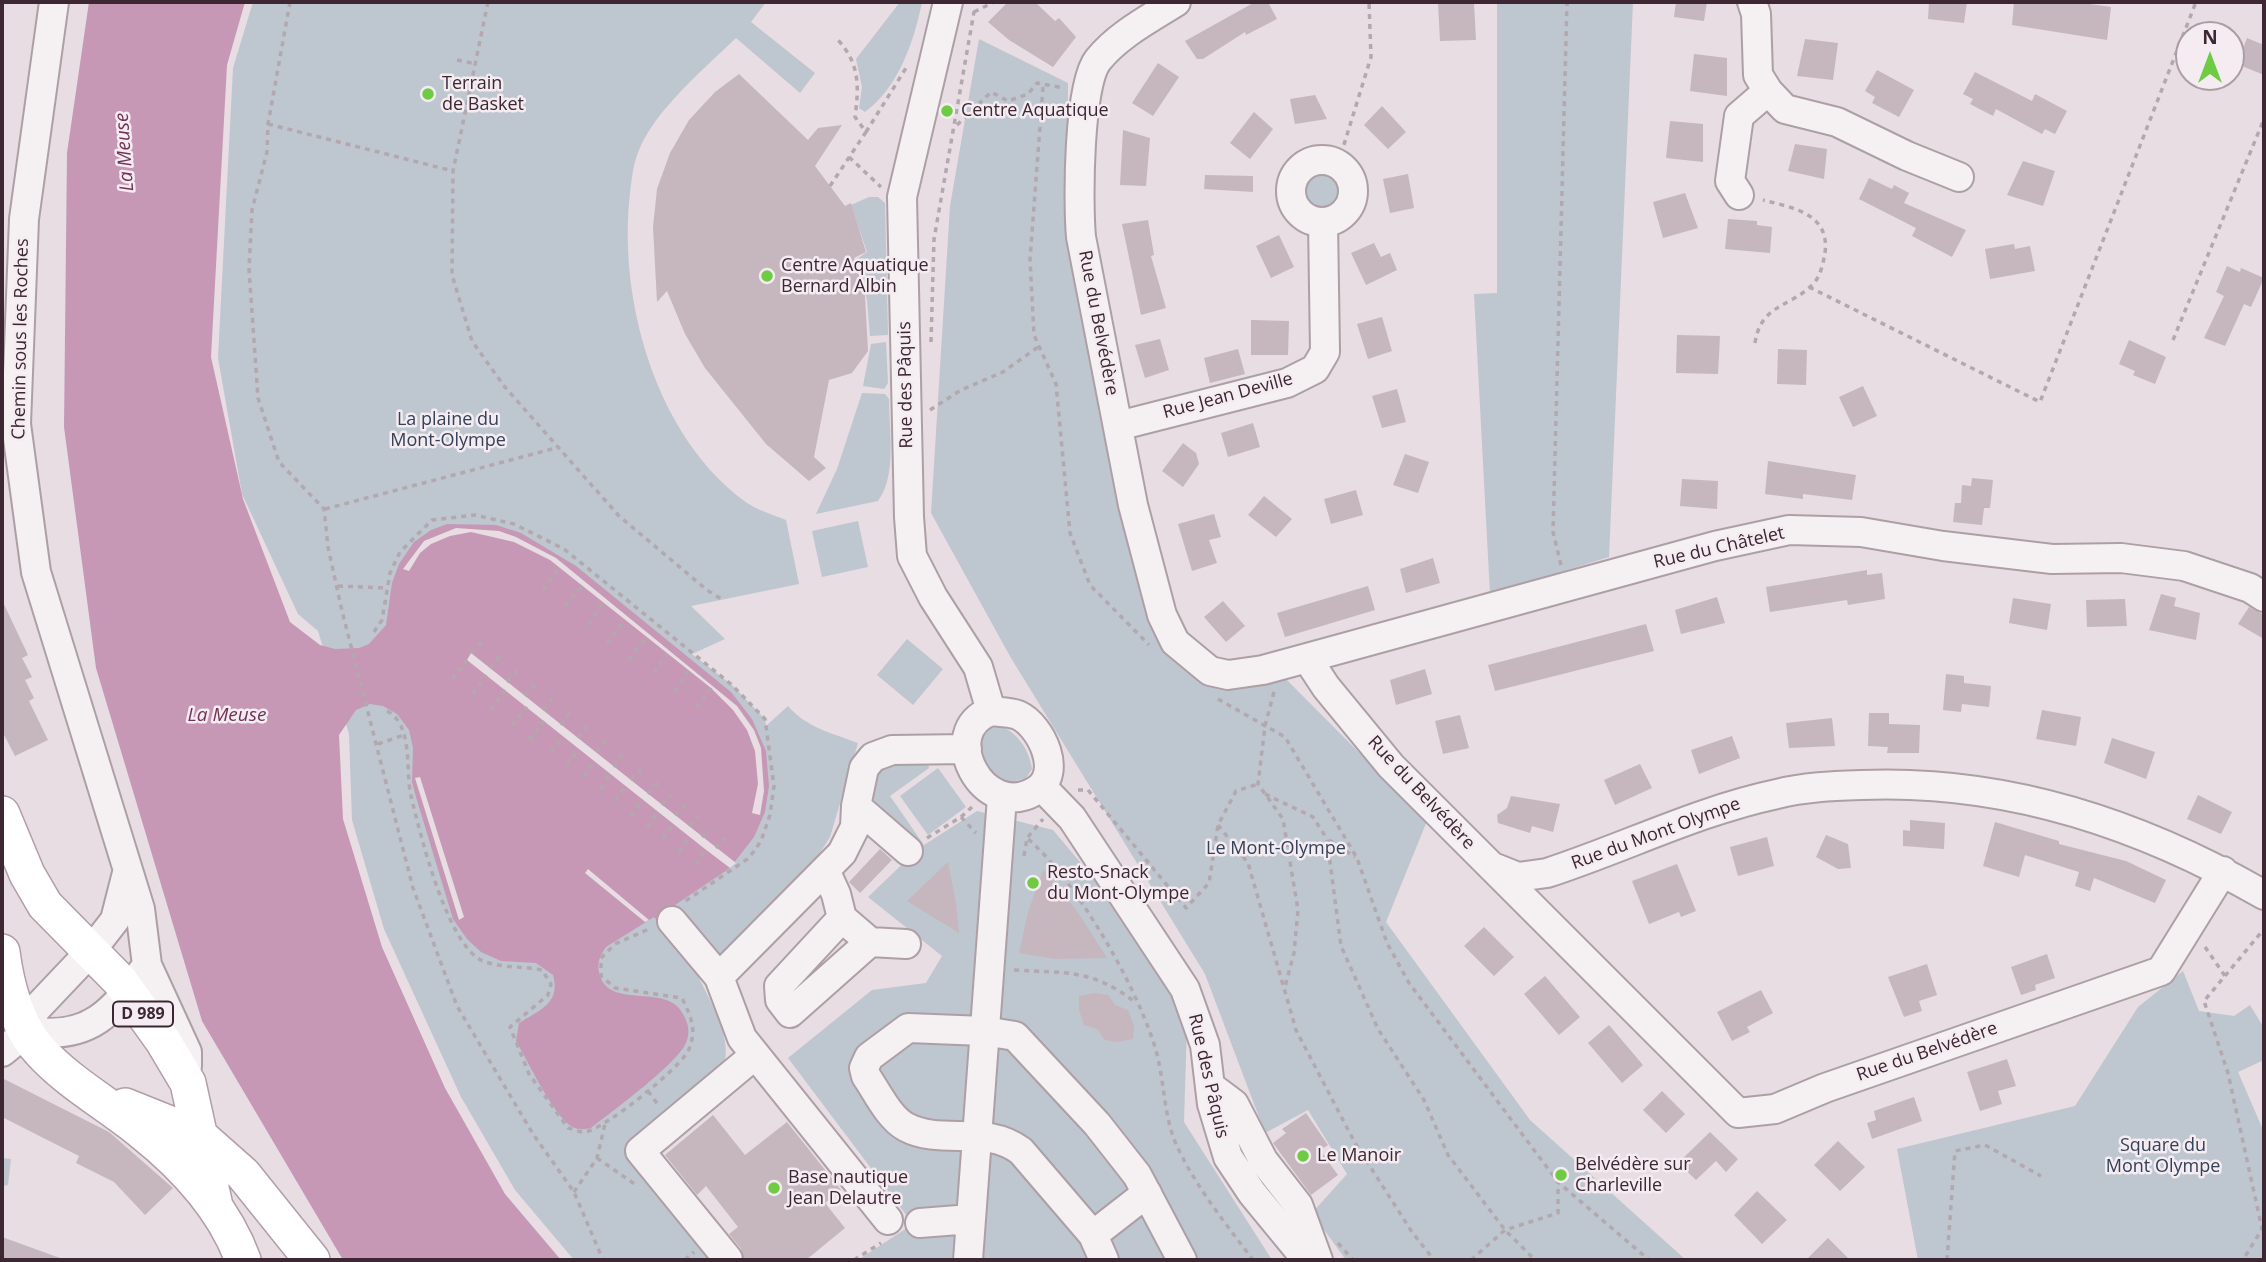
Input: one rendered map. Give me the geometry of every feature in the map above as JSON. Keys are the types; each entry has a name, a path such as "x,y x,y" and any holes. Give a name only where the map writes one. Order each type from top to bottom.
{"main road":[{"name":"D 989","path":"2,814 27,874 46,905 90,952 137,978 163,1041 188,1083 277,1196 313,1260"},
{"name":"D 989","path":"2,952 17,1012 15,1042 38,1050 80,1087 200,1136 243,1174 313,1260"},
{"path":"188,1083 200,1136 205,1193"},
{"path":"80,1087 142,1131 205,1193 243,1260"}],"street":[{"name":"Chemin sous les Roches","path":"54,2 24,219 16,424 36,572 140,909 137,978"},
{"name":"Rue des Pâquis","path":"955,2 902,197 909,517 912,556 933,597 978,667 990,711"},
{"name":"Rue du Belvédère","path":"1176,2 1113,43 1095,63 1088,86 1077,198 1081,237 1133,505 1162,615 1175,642 1210,671 1228,675 1294,661 1326,687 1391,766 1738,1113 1775,1109 1825,1088 2161,971 2223,871"},
{"path":"1752,2 1756,14 1758,75 1768,91 1786,109 1837,122 1906,156 1959,177"},
{"path":"1739,195 1730,181 1739,116 1768,91"},
{"path":"1328,160 1338,164 1351,179 1353,199 1342,215 1323,222 1312,221 1296,208 1290,188 1299,169 1308,163 1328,160"},
{"name":"Rue Jean Deville","path":"1118,426 1287,383 1315,369 1325,352 1323,222"},
{"name":"Rue du Châtelet","path":"1294,661 1715,546 1789,530 1861,532 1943,546 2052,559 2121,558 2183,566 2250,588 2264,597"},
{"path":"990,711 1017,715 1031,724 1040,737 1059,793 1002,797 992,793 976,778 967,749 967,731 974,721 990,711"},
{"path":"719,977 842,853 855,827 856,806 864,768 873,757 892,750 967,749"},
{"name":"Rue du Mont Olympe","path":"1491,866 1518,877 1546,873 1709,812 1779,793 1915,783 1966,788 2060,806 2166,845 2223,871 2264,895"},
{"name":"Rue des Pâquis","path":"1059,793 1072,818 1185,989 1205,1045 1218,1131 1228,1157 1252,1193 1307,1260"},
{"path":"968,1260 1002,797"},
{"path":"856,806 908,851"},
{"path":"826,872 836,894 842,919 870,942 906,944"},
{"path":"15,1042 35,1010 90,952 116,919 127,873"},
{"path":"842,919 779,986 780,1000 790,1013 870,942"},
{"path":"676,925 719,977 742,1038 888,1220"},
{"path":"15,1042 81,1030 115,1006 137,978"},
{"path":"1147,1193 1098,1248 1021,1152 1009,1142 976,1135 918,1131 904,1126 866,1076 864,1068 871,1055 908,1028 984,1031 1015,1036 1097,1124 1137,1175 1147,1193 1182,1260"},
{"path":"728,1259 640,1152 755,1055"},
{"path":"1210,1086 1234,1104 1263,1160 1298,1205 1318,1260"},
{"path":"920,1223 971,1219"}],"path":[{"path":"290,2 268,124 267,152 252,210 249,269 258,398 279,462 324,509 328,547 345,622 413,888 457,1006 533,1134 574,1192 603,1260"},
{"path":"488,2 453,171 452,275 472,341 556,448 619,516 706,590 723,600"},
{"path":"955,2 974,12"},
{"path":"974,12 994,2"},
{"path":"1338,164 1371,57 1368,2"},
{"path":"1567,2 1553,532 1567,587"},
{"path":"1809,287 2040,402 2196,2"},
{"path":"931,352 934,239 974,12"},
{"path":"838,40 853,60 858,74 855,117 866,132"},
{"path":"457,60 475,64"},
{"path":"830,186 907,66"},
{"path":"956,126 991,92 1008,101 1028,94 1037,83 1043,87 1030,259 1034,335 1056,384 1070,533 1090,585 1125,624 1154,650"},
{"path":"2173,340 2264,119"},
{"path":"268,124 453,171"},
{"path":"1739,195 1809,214 1820,223 1826,238 1821,272 1809,287 1770,311 1757,329 1755,343"},
{"path":"929,411 961,390 1003,372 1039,346"},
{"path":"928,421 929,399"},
{"path":"324,509 556,448"},
{"path":"374,632 382,620 387,588 400,552 432,520 475,515 514,523 564,550 732,685 765,719 774,786 770,815 761,841 749,858 729,875 683,903 693,923 676,925 664,939 650,927 615,944 601,958 601,976 615,988 682,998 695,1024 689,1052 648,1091 605,1124 585,1132 568,1128 529,1074 513,1041 510,1027 548,995 551,984 542,970 482,961 460,941 449,919 410,794 404,735 394,715 387,711"},
{"path":"543,590 559,568"},
{"path":"338,586 387,588"},
{"path":"565,606 582,586"},
{"path":"588,625 603,603"},
{"path":"607,643 625,620"},
{"path":"629,660 647,637"},
{"path":"471,653 484,640"},
{"path":"490,668 504,652"},
{"path":"653,673 667,654"},
{"path":"452,679 467,660"},
{"path":"1284,989 1294,953 1298,910 1283,819 1258,784 1265,726 1294,661"},
{"path":"507,682 520,667"},
{"path":"675,692 688,671"},
{"path":"473,694 486,675"},
{"path":"524,696 538,681"},
{"path":"696,708 711,688"},
{"path":"491,710 505,690"},
{"path":"543,710 556,694"},
{"path":"1217,699 1285,737 1357,858 1387,943 1409,983 1558,1182 1649,1260"},
{"path":"512,725 527,707"},
{"path":"561,725 572,710"},
{"path":"529,740 544,721"},
{"path":"578,738 590,722"},
{"path":"378,744 404,735"},
{"path":"551,752 564,736"},
{"path":"596,752 607,739"},
{"path":"567,765 579,749"},
{"path":"614,767 623,753"},
{"path":"584,777 594,761"},
{"path":"631,780 643,767"},
{"path":"601,789 610,773"},
{"path":"648,794 660,781"},
{"path":"1027,838 1059,793 1088,790 1186,908 1209,883 1218,825 1236,791 1258,784"},
{"path":"615,801 626,786"},
{"path":"1265,794 1313,817 1327,839 1341,946 1378,1029 1424,1100 1448,1155 1505,1230 1535,1260"},
{"path":"662,805 672,795"},
{"path":"631,816 642,799"},
{"path":"675,815 685,805"},
{"path":"647,827 658,812"},
{"path":"689,826 698,817"},
{"path":"908,851 961,817 975,832 988,835"},
{"path":"663,839 674,824"},
{"path":"1218,825 1248,863 1296,1030 1355,1143 1412,1232 1434,1260"},
{"path":"702,837 710,828"},
{"path":"679,852 690,837"},
{"path":"1018,837 1027,838 1042,850 1092,917 1153,1041 1165,1115 1177,1146 1217,1213 1253,1260"},
{"path":"716,848 726,838"},
{"path":"1327,839 1357,858"},
{"path":"696,865 705,849"},
{"path":"2243,1260 2262,1229 2228,1073 2204,1001 2264,929"},
{"path":"2206,947 2225,976"},
{"path":"989,968 1074,973 1110,983 1136,1004"},
{"path":"648,1091 663,1112"},
{"path":"574,1192 597,1158 605,1124"},
{"path":"1947,1260 1955,1151 1985,1145 2041,1176"},
{"path":"1471,1260 1505,1230 1558,1213 1558,1182"}],"green space":[{"name":"La plaine du Mont-Olympe","path":"253,2 766,2 751,22 815,73 800,93 736,38 682,90 646,135 635,163 629,203 631,285 639,327 651,368 668,407 690,444 716,476 747,503 786,520 799,584 691,606 725,639 692,654 732,685 765,719 766,726 788,706 812,725 858,743 830,837 809,870 699,978 724,1036 726,1048 722,1071 698,1098 640,1151 729,1260 574,1260 515,1190 461,1097 384,929 352,820 349,734 318,631 298,614 242,494 218,358 233,68"},
{"path":"900,2 922,2 915,32 896,76 877,102 865,112 859,108 862,87 856,59"},
{"path":"1497,2 1633,2 1609,557 1490,594 1474,294 1497,293"},
{"name":"Le Mont-Olympe","path":"979,39 1068,83 1067,235 1126,517 1205,681 1279,672 1427,821 1386,922 1530,1120 1686,1260 1346,1260 1312,1213 1347,1174 1308,1110 1265,1133 1205,974 1011,658 931,513 950,206"},
{"path":"1323,170 1339,176 1345,192 1339,208 1323,214 1307,208 1301,192 1307,176"},
{"path":"869,197 878,197 885,203 888,335 870,336 867,300 857,259 867,252 851,205"},
{"path":"886,342 888,383 884,389 863,386 871,344"},
{"path":"862,393 885,394 889,399 891,452 884,491 878,501 816,514 837,469"},
{"path":"858,521 868,567 822,577 812,531"},
{"path":"907,639 943,669 913,705 877,675"},
{"path":"997,725 1016,736 1025,748 1032,769 1026,778 1007,783 993,773 983,759 979,743 981,735 986,727"},
{"path":"927,755 929,768 890,796 924,845 977,811 1053,830 1148,943 1187,1024 1184,1122 1272,1260 858,1260 913,1224 788,1058 872,990 926,983 942,956 868,897 913,854 877,807 871,794 875,766"},
{"path":"938,768 966,807 928,835 900,796"},
{"name":"Square du Mont Olympe","path":"2183,971 2199,1011 2234,1016 2250,1005 2264,1028 2264,1060 2238,1072 2264,1132 2264,1260 1918,1260 1897,1149 2075,1106 2138,1007"},
{"path":"2,1158 11,1159 8,1185 2,1186"}],"water":[{"name":"La Meuse","path":"89,2 245,2 227,65 211,357 243,499 290,622 320,645 335,649 359,648 369,644 386,625 392,583 399,564 414,542 431,530 447,524 496,525 521,533 576,566 731,692 752,719 766,751 769,786 765,812 754,837 730,868 675,905 682,915 662,927 654,917 606,947 601,956 598,968 604,984 613,991 664,999 675,1004 685,1017 688,1033 682,1049 660,1073 591,1128 581,1129 567,1123 559,1114 516,1041 519,1023 547,1005 551,999 555,985 553,975 536,963 501,961 481,952 467,939 453,919 412,782 413,748 409,730 397,714 383,706 370,704 356,710 339,735 343,819 382,947 445,1088 505,1194 561,1260 343,1260 202,1021 96,668 64,427 67,153"}],"pier":[{"path":"456,528 499,531 556,558 737,706 754,730 761,748 764,791 760,815 752,813 758,784 755,751 747,730 733,710 711,688 550,560 514,542 471,532 450,536 431,544 420,553 409,571 403,569 424,541"},
{"path":"471,653 736,863 730,868 705,849 467,660"},
{"path":"420,777 464,917 459,920 415,778"},
{"path":"588,869 649,920 645,922 585,873"}],"building":[{"path":"1008,2 1035,2 1055,21 1059,18 1076,37 1053,67 1009,40 988,22"},
{"path":"1255,2 1268,2 1277,19 1246,35 1245,32 1203,59 1197,59 1185,41"},
{"path":"1676,2 1707,2 1704,21 1674,17"},
{"path":"1929,2 1967,2 1964,23 1928,19"},
{"path":"2014,2 2090,2 2111,7 2107,40 2012,25"},
{"path":"1438,3 1474,3 1476,40 1440,41"},
{"path":"2247,38 2264,45 2264,75 2245,67"},
{"path":"1805,39 1838,43 1833,80 1797,76"},
{"path":"1694,54 1727,58 1727,96 1690,91"},
{"path":"1158,63 1179,77 1153,116 1132,103"},
{"path":"1877,70 1914,90 1899,117 1872,103 1875,97 1865,91"},
{"path":"1975,72 2032,101 2035,94 2067,111 2055,134 2045,129 2042,134 1996,109 1993,116 1970,104 1973,99 1963,94"},
{"name":"Centre Aquatique Bernard Albin","path":"739,74 808,140 818,128 842,125 815,166 845,206 851,203 866,252 854,258 865,296 868,351 852,373 829,380 814,457 826,468 809,481 766,444 705,368 685,334 667,291 657,302 653,227 657,189 670,153 689,120 715,92"},
{"path":"1315,95 1327,119 1295,124 1290,99"},
{"path":"1382,106 1406,132 1388,149 1364,125"},
{"path":"1254,112 1273,129 1250,159 1230,143"},
{"path":"1670,121 1703,124 1703,162 1666,158"},
{"path":"1123,130 1150,138 1146,186 1120,185"},
{"path":"1795,144 1827,149 1824,179 1788,171"},
{"path":"2023,161 2055,171 2043,206 2007,195"},
{"path":"1408,174 1414,208 1390,213 1383,179"},
{"path":"1205,175 1253,176 1253,192 1204,189"},
{"path":"1869,178 1892,189 1894,185 1909,193 1904,203 1966,230 1952,257 1912,236 1916,228 1859,199"},
{"path":"1685,193 1698,228 1663,238 1653,202"},
{"path":"1728,219 1757,221 1757,225 1772,227 1770,253 1725,249"},
{"path":"1148,220 1154,255 1151,256 1166,308 1141,315 1122,224"},
{"path":"1279,235 1294,267 1271,278 1256,246"},
{"path":"1374,243 1381,257 1390,253 1397,270 1366,285 1351,253"},
{"path":"2014,244 2015,249 2030,246 2035,271 1990,279 1985,249"},
{"path":"2227,266 2240,272 2241,268 2264,278 2251,307 2244,304 2225,346 2204,338 2224,296 2216,292"},
{"path":"1382,317 1392,351 1368,359 1357,324"},
{"path":"1251,320 1289,321 1288,355 1251,355"},
{"path":"1677,335 1720,336 1718,374 1676,373"},
{"path":"1160,339 1169,370 1145,378 1135,345"},
{"path":"2129,340 2166,357 2155,384 2133,375 2135,371 2119,364"},
{"path":"1238,349 1245,374 1210,383 1204,358"},
{"path":"1778,349 1807,350 1806,385 1777,384"},
{"path":"1863,386 1877,416 1853,427 1839,397"},
{"path":"1397,389 1406,422 1382,428 1372,396"},
{"path":"1253,423 1260,447 1228,457 1221,433"},
{"path":"1183,443 1196,453 1199,464 1183,487 1162,471"},
{"path":"1405,454 1429,462 1418,493 1393,485"},
{"path":"1768,461 1856,475 1852,500 1803,494 1803,499 1765,494"},
{"path":"1972,478 1993,480 1990,508 1984,508 1982,525 1953,522 1955,503 1961,503 1962,485 1971,486"},
{"path":"1682,479 1718,481 1717,509 1680,506"},
{"path":"1356,490 1363,515 1331,524 1324,499"},
{"path":"1264,496 1292,519 1276,537 1248,515"},
{"path":"1214,514 1221,537 1209,540 1217,563 1192,571 1178,524"},
{"path":"1433,558 1440,583 1406,593 1400,569"},
{"path":"1867,570 1867,575 1882,573 1885,599 1848,605 1847,600 1770,612 1766,587"},
{"path":"1368,586 1375,610 1285,637 1277,613"},
{"path":"2161,594 2176,598 2174,606 2200,613 2196,640 2149,630"},
{"path":"1717,597 1725,623 1681,634 1675,610"},
{"path":"2013,598 2051,604 2047,630 2009,623"},
{"path":"2125,599 2127,626 2087,627 2086,600"},
{"path":"2,600 28,655 22,658 32,677 25,680 34,698 29,701 48,740 15,756 2,731"},
{"path":"1223,601 1245,626 1226,642 1204,617"},
{"path":"2249,607 2264,615 2264,639 2238,624"},
{"path":"1646,624 1654,651 1495,691 1488,665"},
{"path":"1425,669 1432,694 1396,705 1390,680"},
{"path":"1946,674 1964,676 1964,683 1991,686 1989,707 1962,704 1961,712 1943,710"},
{"path":"2042,710 2081,717 2076,746 2036,739"},
{"path":"1869,713 1889,713 1889,724 1920,725 1919,753 1887,753 1888,747 1868,746"},
{"path":"1460,715 1469,748 1443,754 1435,721"},
{"path":"1832,718 1835,746 1789,748 1786,723"},
{"path":"1732,736 1740,758 1699,774 1691,750"},
{"path":"2112,738 2155,752 2146,779 2104,763"},
{"path":"1640,764 1652,788 1615,805 1604,780"},
{"path":"2198,795 2232,812 2221,834 2187,819"},
{"path":"1511,796 1560,804 1553,832 1532,826 1530,833 1498,823 1497,815 1507,808"},
{"path":"1910,820 1945,823 1944,849 1903,846 1903,830 1910,831"},
{"path":"1995,822 2059,841 2059,844 2126,861 2166,880 2155,903 2094,878 2090,891 2075,886 2079,872 2025,855 2019,877 1983,866"},
{"path":"1826,835 1848,844 1851,868 1838,869 1816,857"},
{"path":"1767,837 1774,866 1738,876 1730,847"},
{"path":"880,849 892,860 860,893 849,882"},
{"path":"948,862 956,903 959,933 907,901"},
{"path":"1677,864 1696,911 1681,917 1679,912 1649,924 1632,881"},
{"path":"1043,870 1077,911 1107,958 1055,959 1019,953 1028,912"},
{"path":"1484,927 1514,957 1494,976 1464,946"},
{"path":"2047,954 2055,978 2035,985 2036,990 2021,995 2011,967"},
{"path":"1927,964 1937,995 1919,1001 1922,1011 1904,1017 1888,977"},
{"path":"1545,976 1580,1017 1559,1035 1524,994"},
{"path":"1761,990 1773,1013 1747,1027 1750,1032 1732,1041 1717,1012"},
{"path":"1094,993 1108,995 1115,1005 1128,1010 1134,1026 1133,1039 1117,1042 1105,1040 1097,1029 1084,1025 1079,1010 1079,996"},
{"path":"1609,1025 1643,1065 1622,1083 1588,1043"},
{"path":"2007,1059 2016,1086 1998,1091 2002,1104 1980,1111 1967,1072"},
{"path":"2,1078 109,1132 173,1188 145,1215 114,1182 76,1163 79,1156 2,1117"},
{"path":"1662,1091 1685,1114 1666,1133 1643,1110"},
{"path":"1914,1097 1922,1121 1872,1139 1867,1123 1876,1120 1874,1111"},
{"name":"Le Manoir","path":"1306,1113 1328,1145 1320,1150 1338,1175 1311,1195 1273,1143 1286,1133 1282,1129"},
{"name":"Base nautique Jean Delautre","path":"713,1115 745,1155 787,1122 841,1190 825,1203 845,1228 806,1260 744,1260 741,1249 729,1234 738,1227 706,1186 697,1195 665,1155"},
{"path":"1710,1132 1738,1159 1726,1172 1716,1161 1696,1180 1678,1163"},
{"path":"1838,1141 1865,1167 1840,1191 1814,1165"},
{"path":"1757,1191 1787,1220 1762,1244 1734,1215"},
{"path":"2,1237 60,1258 2,1260"},
{"path":"1828,1238 1850,1260 1806,1260"}],"place":[{"name":"Terrain de Basket","path":"428,94"},
{"name":"Centre Aquatique","path":"947,111"},
{"name":"Centre Aquatique Bernard Albin","path":"767,276"},
{"name":"Resto-Snack du Mont-Olympe","path":"1033,883"},
{"name":"Le Manoir","path":"1303,1156"},
{"name":"Belvédère sur Charleville","path":"1561,1175"},
{"name":"Base nautique Jean Delautre","path":"774,1188"}]}
